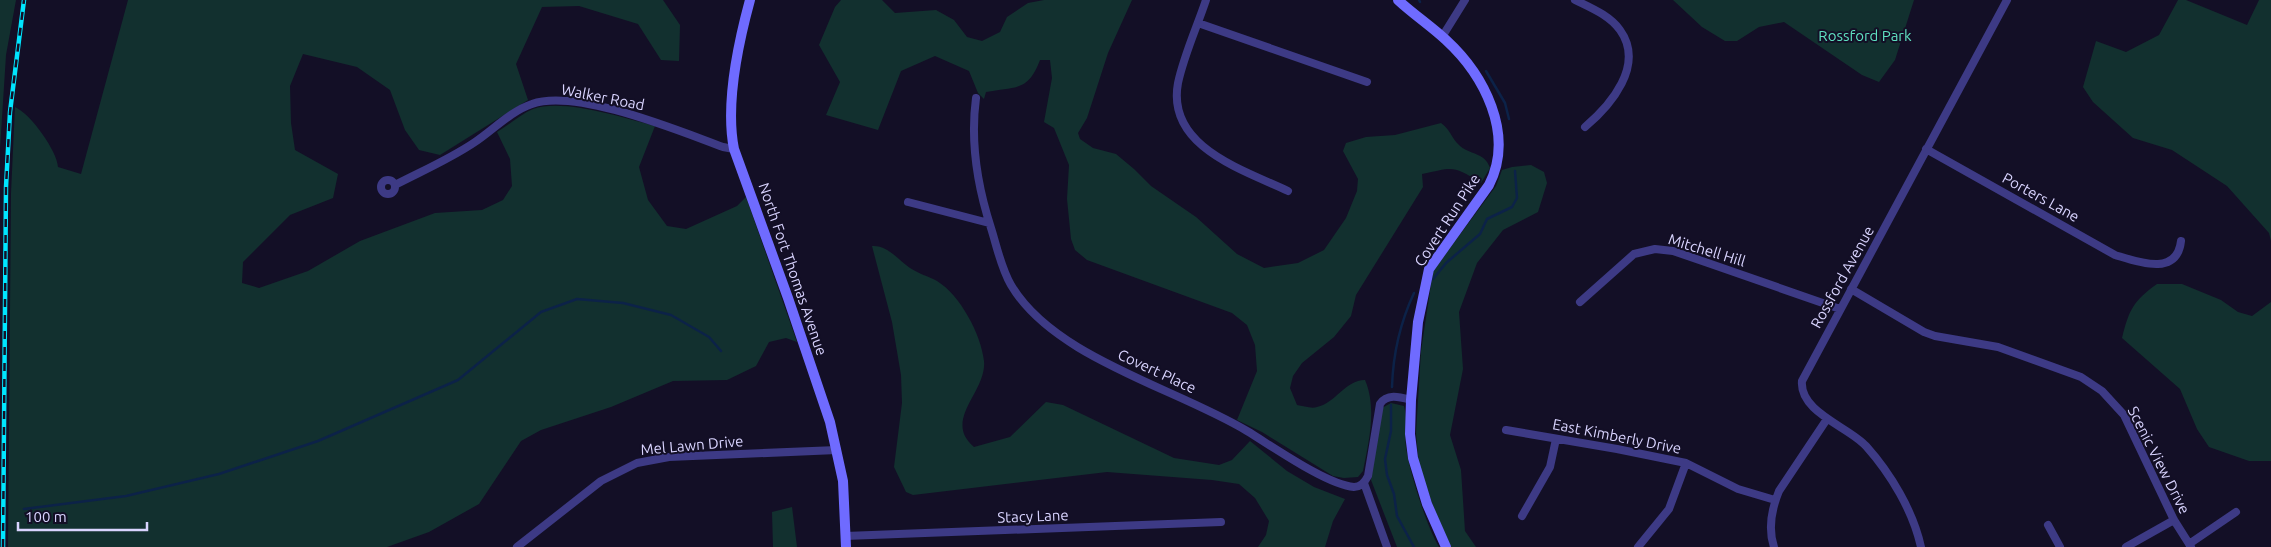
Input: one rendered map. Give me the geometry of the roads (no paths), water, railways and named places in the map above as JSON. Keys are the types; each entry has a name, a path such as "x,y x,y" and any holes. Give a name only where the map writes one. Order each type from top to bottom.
{"street":[{"name":"North Fort Thomas Avenue","path":"750,0 730,103 729,120 734,148 788,298 837,450 843,482 846,547"},
{"path":"1206,0 1178,84 1178,103 1186,128 1198,143 1214,155 1288,192"},
{"name":"Covert Run Pike","path":"1398,0 1442,37 1466,62 1488,100 1496,123 1499,155 1495,172 1489,184 1440,252 1426,277 1418,322 1410,434 1413,458 1427,504 1446,547"},
{"path":"1442,37 1465,0"},
{"path":"1575,0 1611,21 1619,29 1627,47 1628,63 1624,80 1609,104 1585,127"},
{"name":"Rossford Avenue","path":"1921,547 1910,514 1884,470 1865,444 1827,418 1807,400 1801,386 1804,375 2007,0"},
{"path":"1198,23 1367,82"},
{"name":"Covert Place","path":"976,98 973,145 978,183 989,223 1011,285 1032,310 1068,342 1198,405 1324,476 1354,487 1364,482"},
{"name":"Walker Road","path":"395,185 462,150 527,106 547,101 579,103 636,116 723,147 734,148"},
{"name":"Porters Lane","path":"1926,149 2103,249 2117,255 2154,264 2170,261 2180,252 2181,241"},
{"path":"908,202 989,223"},
{"name":"Mitchell Hill","path":"1580,302 1634,254 1655,249 1708,262 1840,309"},
{"name":"Scenic View Drive","path":"1851,289 1867,300 1929,334 1998,347 2090,382 2111,400 2124,415 2174,520 2190,546"},
{"path":"1387,547 1364,482 1371,466 1382,400 1390,397 1411,400"},
{"path":"1774,547 1771,529 1775,500 1827,418"},
{"name":"East Kimberly Drive","path":"1506,430 1686,463 1738,488 1775,500"},
{"path":"1522,516 1550,467 1556,439"},
{"name":"Mel Lawn Drive","path":"517,547 601,481 636,462 669,457 837,450"},
{"path":"1638,547 1669,509 1686,463"},
{"path":"2190,546 2236,512"},
{"path":"2126,547 2174,520"},
{"name":"Stacy Lane","path":"846,536 1221,522"},
{"path":"2048,525 2060,547"}],"waterway":[{"path":"1486,71 1505,103 1509,119"},
{"path":"1433,279 1446,263 1480,234 1487,219 1512,207 1517,198 1515,171"},
{"path":"1392,387 1398,339 1414,293"},
{"path":"24,509 126,496 219,474 318,441 458,380 541,312 577,299 623,303 671,315 709,337 721,351"},
{"path":"1391,405 1391,431 1385,459 1387,475 1394,494 1397,516 1414,547"}],"railway":[{"path":"3,547 6,187 10,112 24,0"}],"park label":[{"name":"Rossford Park","path":"1865,35"}]}
